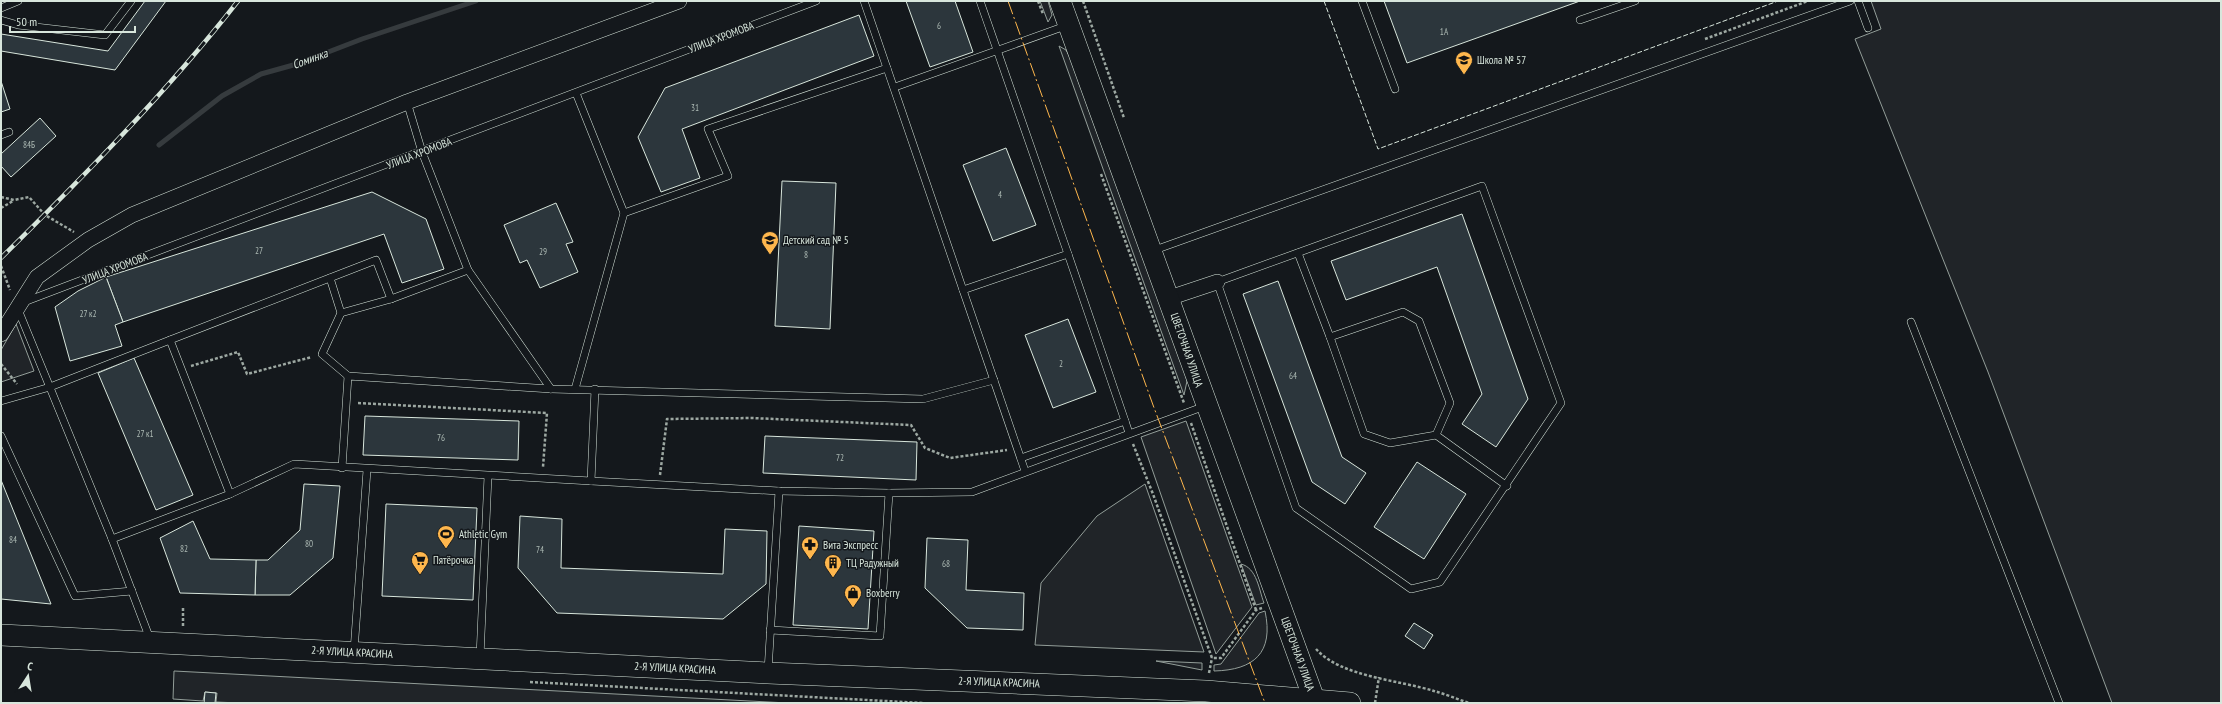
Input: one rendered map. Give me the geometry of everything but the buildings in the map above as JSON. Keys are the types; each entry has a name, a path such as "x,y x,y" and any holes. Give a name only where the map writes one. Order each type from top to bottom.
{"main road":[{"name":"ЦВЕТОЧНАЯ УЛИЦА","path":"1060,1 1314,699"},
{"name":"2-Я УЛИЦА КРАСИНА","path":"1,635 768,673 1206,691 1350,703"}],"street":[{"path":"1,334 37,277 88,240 132,216 407,102 679,1"},
{"path":"1169,298 1217,282"}],"lane":[{"path":"1,8 18,1"},
{"path":"1,20 18,25 105,35 130,1"},
{"name":"УЛИЦА ХРОМОВА","path":"19,306 816,1"},
{"path":"864,1 895,87 1025,471"},
{"path":"980,1 1129,434"},
{"path":"1362,1 1395,89"},
{"path":"1580,20 1634,1"},
{"path":"1152,251 1850,1"},
{"path":"1858,1 1868,28"},
{"path":"895,87 998,52 1070,25"},
{"path":"624,213 728,176 708,129 887,68"},
{"path":"576,93 624,213 576,389"},
{"path":"407,102 422,152 468,270 551,389"},
{"path":"1,135 9,132"},
{"path":"1482,186 1561,403 1440,582 1412,589 1296,508 1217,282 1482,186"},
{"path":"1298,253 1330,337 1364,434 1390,443 1436,435 1506,486"},
{"path":"963,290 1068,254"},
{"path":"1,401 50,387 376,260 391,299"},
{"path":"340,313 391,299 468,270"},
{"path":"330,278 340,313 322,354 348,376 551,389 923,399 994,380"},
{"path":"19,306 152,643"},
{"path":"1330,337 1403,312 1419,321 1450,403 1436,435"},
{"path":"1911,322 2059,703"},
{"path":"170,340 230,494"},
{"path":"342,468 348,376"},
{"path":"591,481 595,389"},
{"path":"112,539 230,494 294,464 367,470 779,491 889,494 972,492 1025,471 1207,406"},
{"path":"1021,458 1124,421"},
{"path":"1,436 75,596 132,591"},
{"path":"354,652 367,470"},
{"path":"480,658 488,476"},
{"path":"768,673 779,491"},
{"path":"770,630 880,636 889,494"}],"path":[{"path":"1038,1 1050,32"},
{"path":"1098,166 1256,610"},
{"path":"1,208 14,200 29,196 45,215 88,240"},
{"path":"1,197 14,200"},
{"path":"1,266 19,306"},
{"path":"181,369 238,352 247,374 322,354"},
{"path":"1,364 24,394"},
{"path":"355,410 356,403 547,413 542,479"},
{"path":"659,485 667,419 752,418 911,426 925,448 950,458 1018,449"},
{"path":"1129,434 1153,494 1212,658 1221,658 1256,610 1279,602"},
{"path":"1314,643 1317,650 1328,660 1344,668 1434,691 1468,703"},
{"path":"1375,703 1379,677"}],"shaded area":[{"path":"1040,1 1048,1 1052,15 1048,22"},
{"path":"1871,1 2221,1 2221,703 2112,703 1988,372 1855,39 1881,29"},
{"path":"1059,46 1066,50 1072,61 1185,373 1187,381 1184,395"},
{"path":"16,324 34,371 1,382 1,350"},
{"path":"1186,421 1252,607 1216,654 1141,437"},
{"path":"1145,484 1204,652 1035,645 1041,583 1097,516"},
{"path":"1241,564 1251,570 1257,580 1264,603 1256,605"},
{"path":"1265,611 1267,626 1266,638 1263,648 1258,656 1250,663 1240,667 1214,671 1214,665 1221,664 1259,613"},
{"path":"1156,661 1202,663 1202,670"},
{"path":"174,671 788,703 216,702 217,693 205,692 203,701 173,699"}],"waterway":[{"name":"Соминка","path":"159,145 222,96 261,74 297,64 362,39 476,1"}],"railway":[{"path":"1,258 124,133 211,35 238,1"}],"fence":[{"path":"1324,1 1378,149 1778,1"}],"power":[{"path":"1008,1 1153,405 1265,703"}],"place":[{"name":"Школа № 57","path":"1464,75"},
{"name":"Детский сад № 5","path":"770,255"},
{"name":"Athletic Gym","path":"446,549"},
{"name":"Вита Экспресс","path":"810,560"},
{"name":"Пятёрочка","path":"420,575"},
{"name":"ТЦ Радужный","path":"833,578"},
{"name":"Boxberry","path":"853,608"}]}
